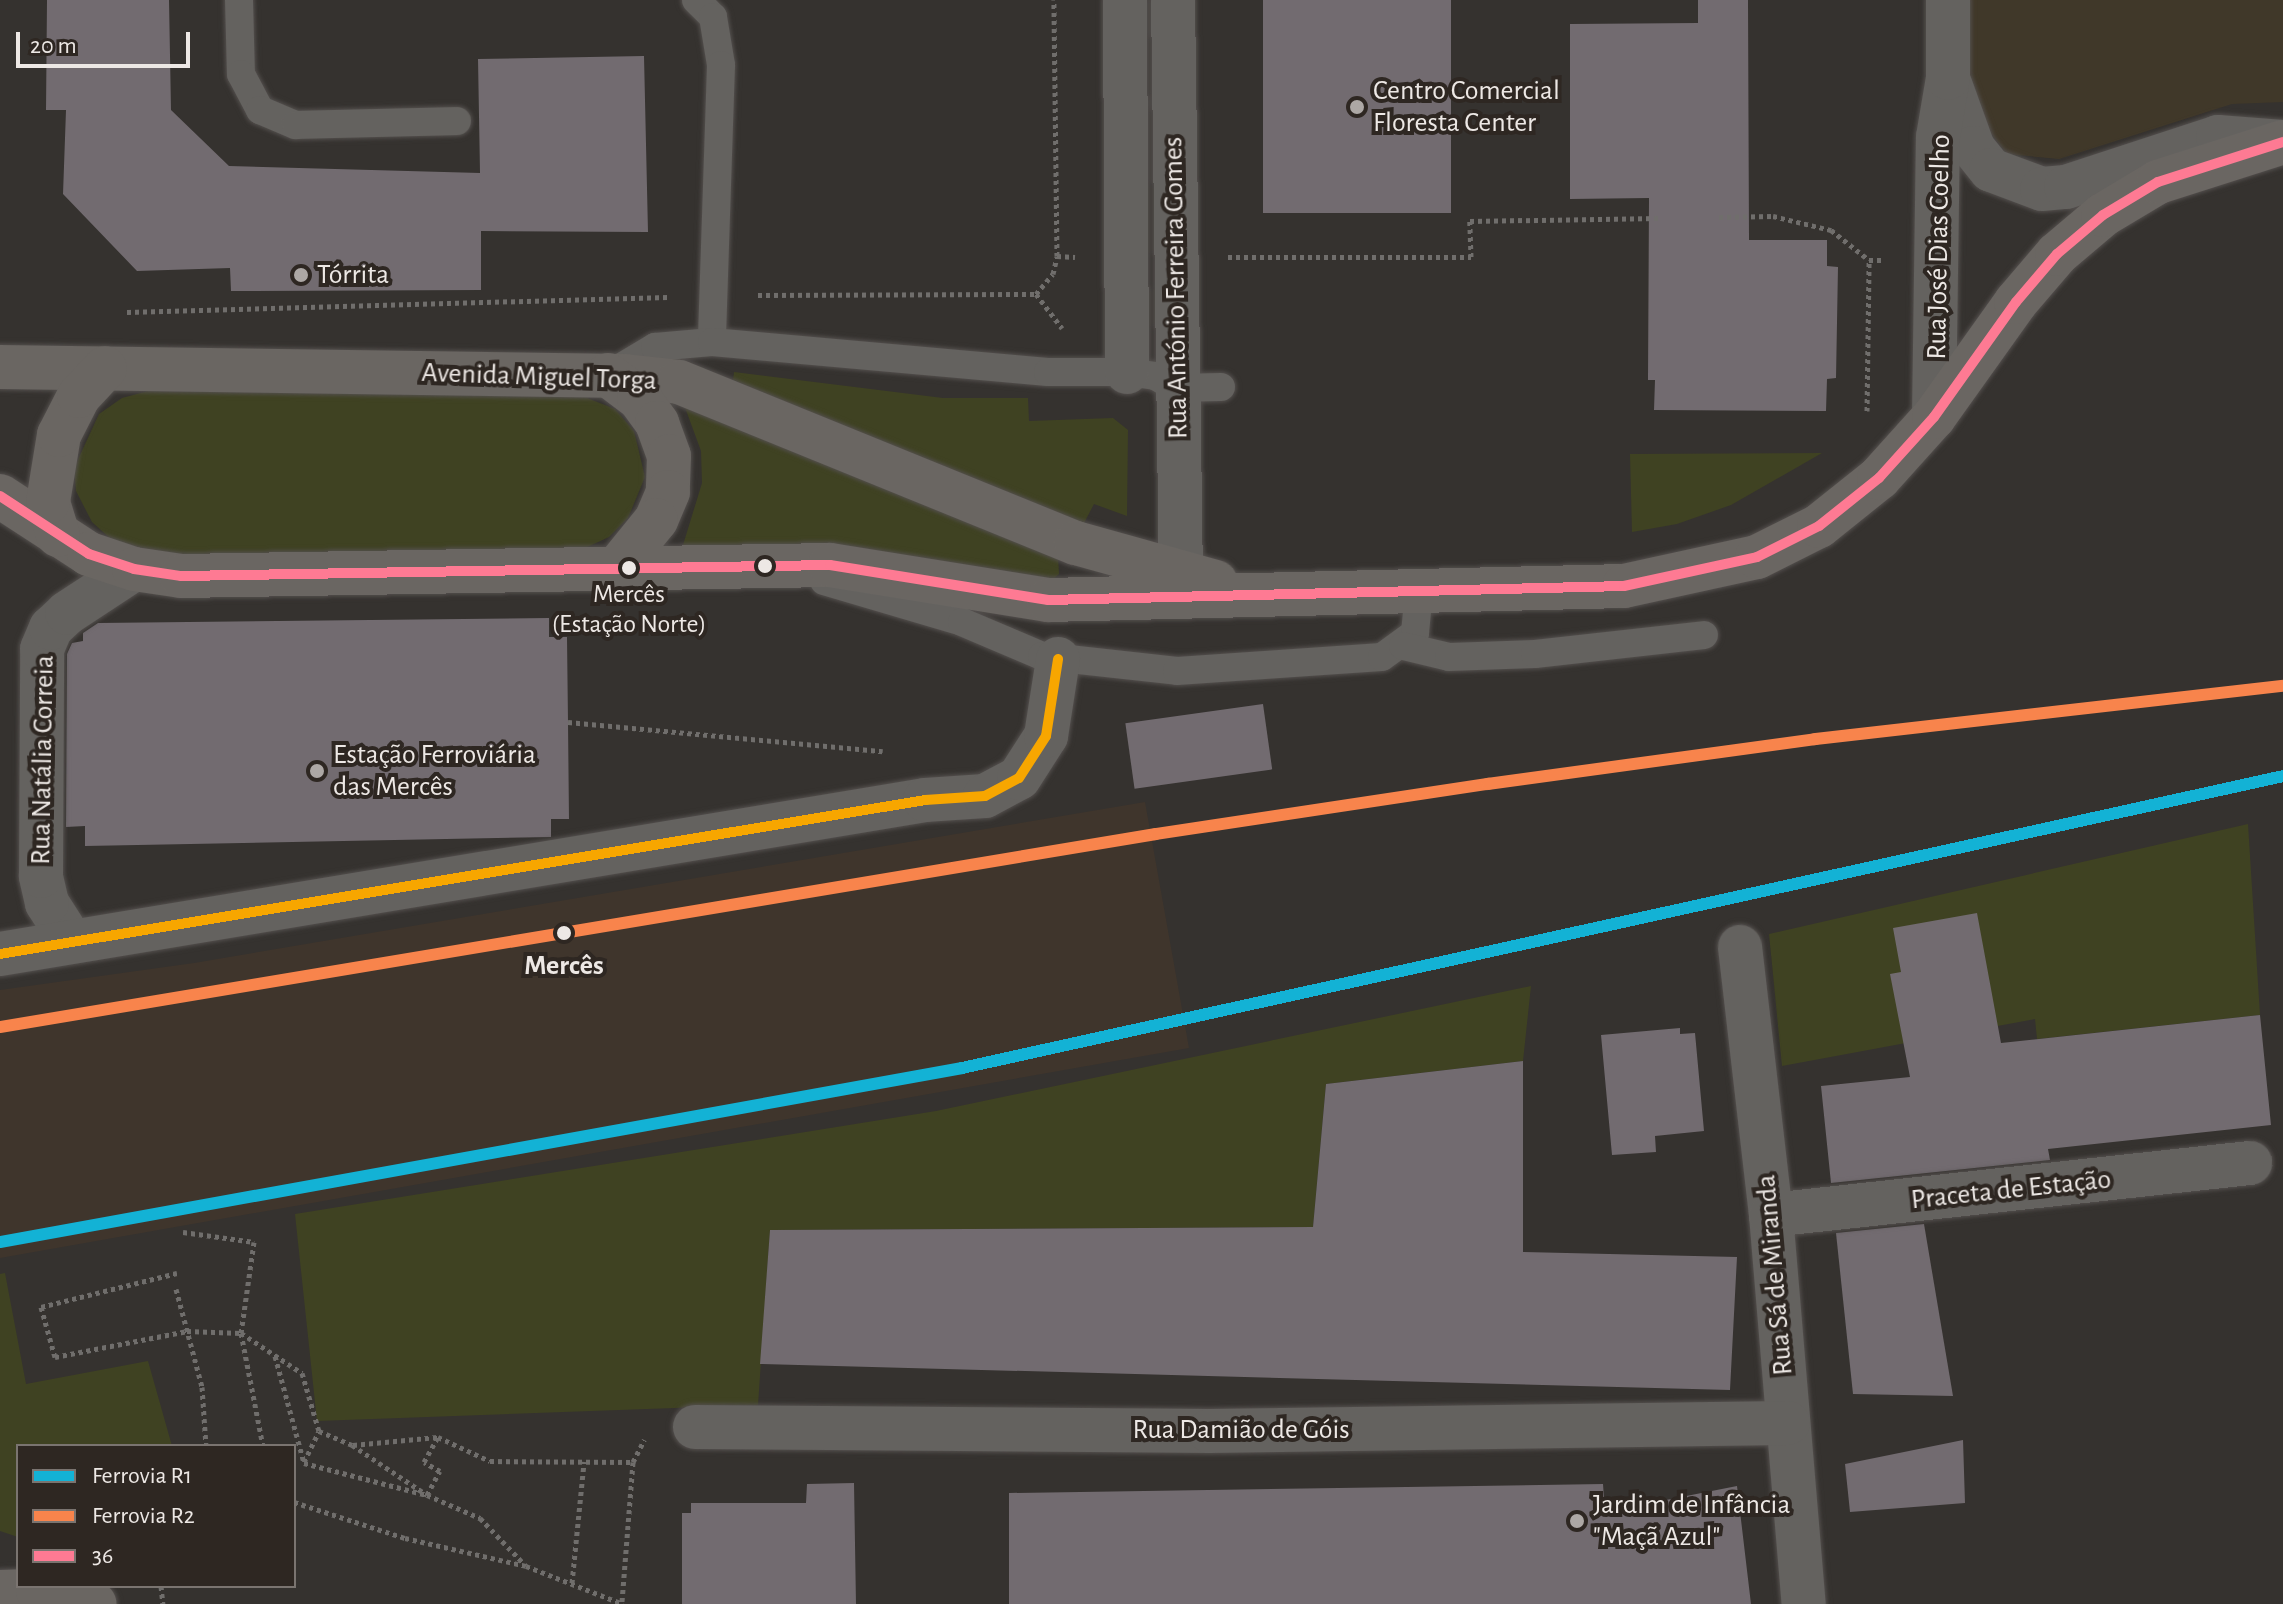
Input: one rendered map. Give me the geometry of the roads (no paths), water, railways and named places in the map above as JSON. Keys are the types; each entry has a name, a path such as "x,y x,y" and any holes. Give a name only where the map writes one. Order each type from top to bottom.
{"street":[{"name":"Rua António Ferreira Gomes","path":"1125,0 1127,372"},
{"name":"Rua António Ferreira Gomes","path":"1173,0 1181,577"},
{"name":"Rua José Dias Coelho","path":"1934,417 1938,137 1948,78 1948,0"},
{"name":"Rua José Dias Coelho","path":"1948,78 1960,119 1991,170 2042,189 2066,187 2218,137 2283,142"},
{"name":"Avenida Miguel Torga","path":"0,496 89,554 134,569 228,576 830,565 1048,600 1164,601 1280,593 1624,586 1692,576 1757,557 1831,517 1879,478 1934,417 2016,302 2057,254 2103,215 2158,182 2283,142"},
{"name":"Avenida Miguel Torga","path":"0,367 608,375 679,382 1076,543 1181,577 1280,593"},
{"path":"58,535 48,502 59,435 79,396 105,368"},
{"path":"608,375 639,398 657,423 669,456 668,492 656,520 618,567"},
{"name":"Rua Natália Correia","path":"70,939 47,903 41,876 42,649 51,628 67,613 134,569"},
{"path":"0,954 70,939 925,800 985,796 1019,778 1046,736 1058,659"},
{"name":"Rua Sá de Miranda","path":"1740,947 1771,1215 1804,1604"},
{"name":"Praceta de Estação","path":"1771,1215 2250,1163"},
{"name":"Rua Damião de Góis","path":"695,1427 1287,1431 1788,1423"},
{"path":"0,1592 38,1591 95,1604"}],"lane":[{"path":"239,0 241,74 260,110 296,125 457,121"},
{"path":"696,0 713,17 721,65 712,342"},
{"path":"608,375 655,347 712,342 1048,372 1127,372 1155,376 1176,388 1221,387"},
{"path":"773,567 962,622 1058,659 1177,671 1382,657 1403,646 1420,622 1419,591"},
{"path":"1403,646 1449,657 1535,654 1704,635"}],"rail line":[{"name":"R2","path":"0,1027 1156,834 1488,784 1815,739 2283,686"},
{"name":"R1","path":"0,1242 962,1068 2283,776"}],"place":[{"name":"Centro Comercial Floresta Center","path":"1357,107"},
{"name":"Tórrita","path":"301,275"},
{"name":"Mercês (Estação Norte)","path":"629,568"},
{"name":"Estação Ferroviária das Mercês","path":"317,771"},
{"name":"Mercês","path":"564,933"},
{"name":"Jardim de Infância \"Maçã Azul\"","path":"1577,1521"}]}
